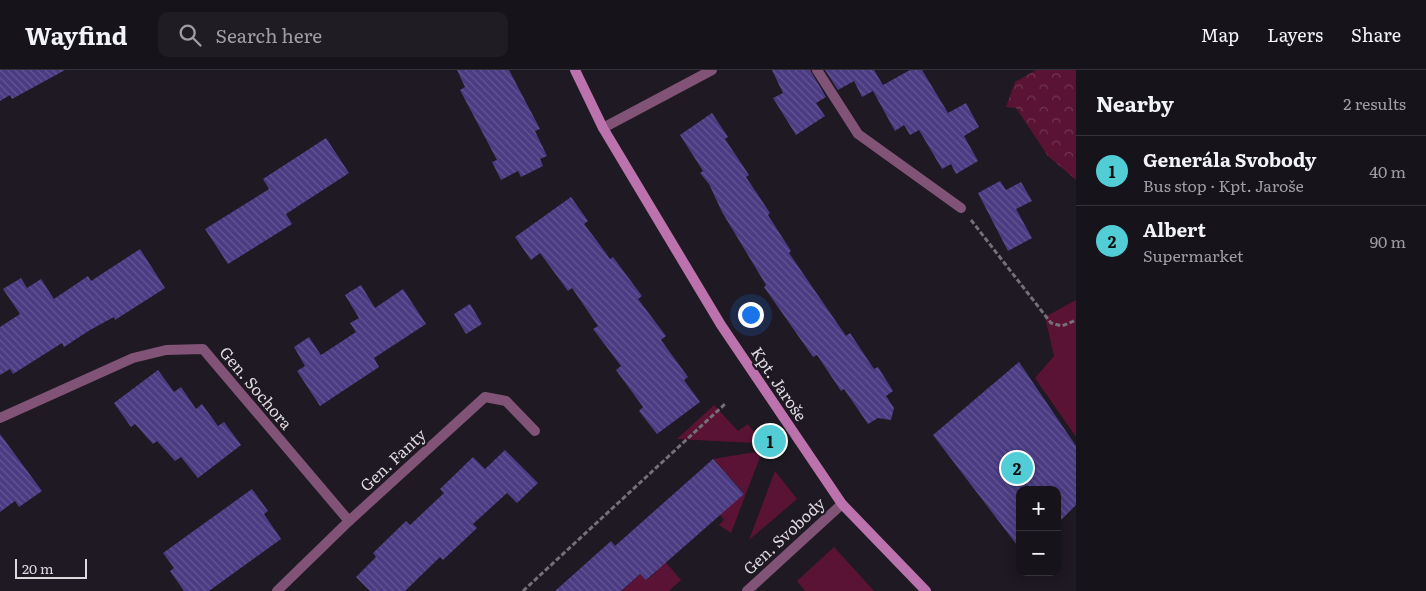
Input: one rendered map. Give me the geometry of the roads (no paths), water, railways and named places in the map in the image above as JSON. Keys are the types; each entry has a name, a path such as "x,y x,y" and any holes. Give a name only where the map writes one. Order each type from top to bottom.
{"street":[{"name":"Kpt. Jaroše","path":"575,70 604,128 721,325 842,504 926,591"},
{"path":"604,128 712,70"},
{"path":"817,70 858,134 962,208"},
{"name":"Gen. Sochora","path":"0,418 132,358 166,350 203,349 349,521"},
{"name":"Gen. Fanty","path":"277,591 349,521 485,396 506,401 535,431"},
{"name":"Gen. Svobody","path":"747,591 842,504"}],"place":[{"name":"Generála Svobody","path":"770,441"},
{"name":"Albert","path":"1017,468"}]}
